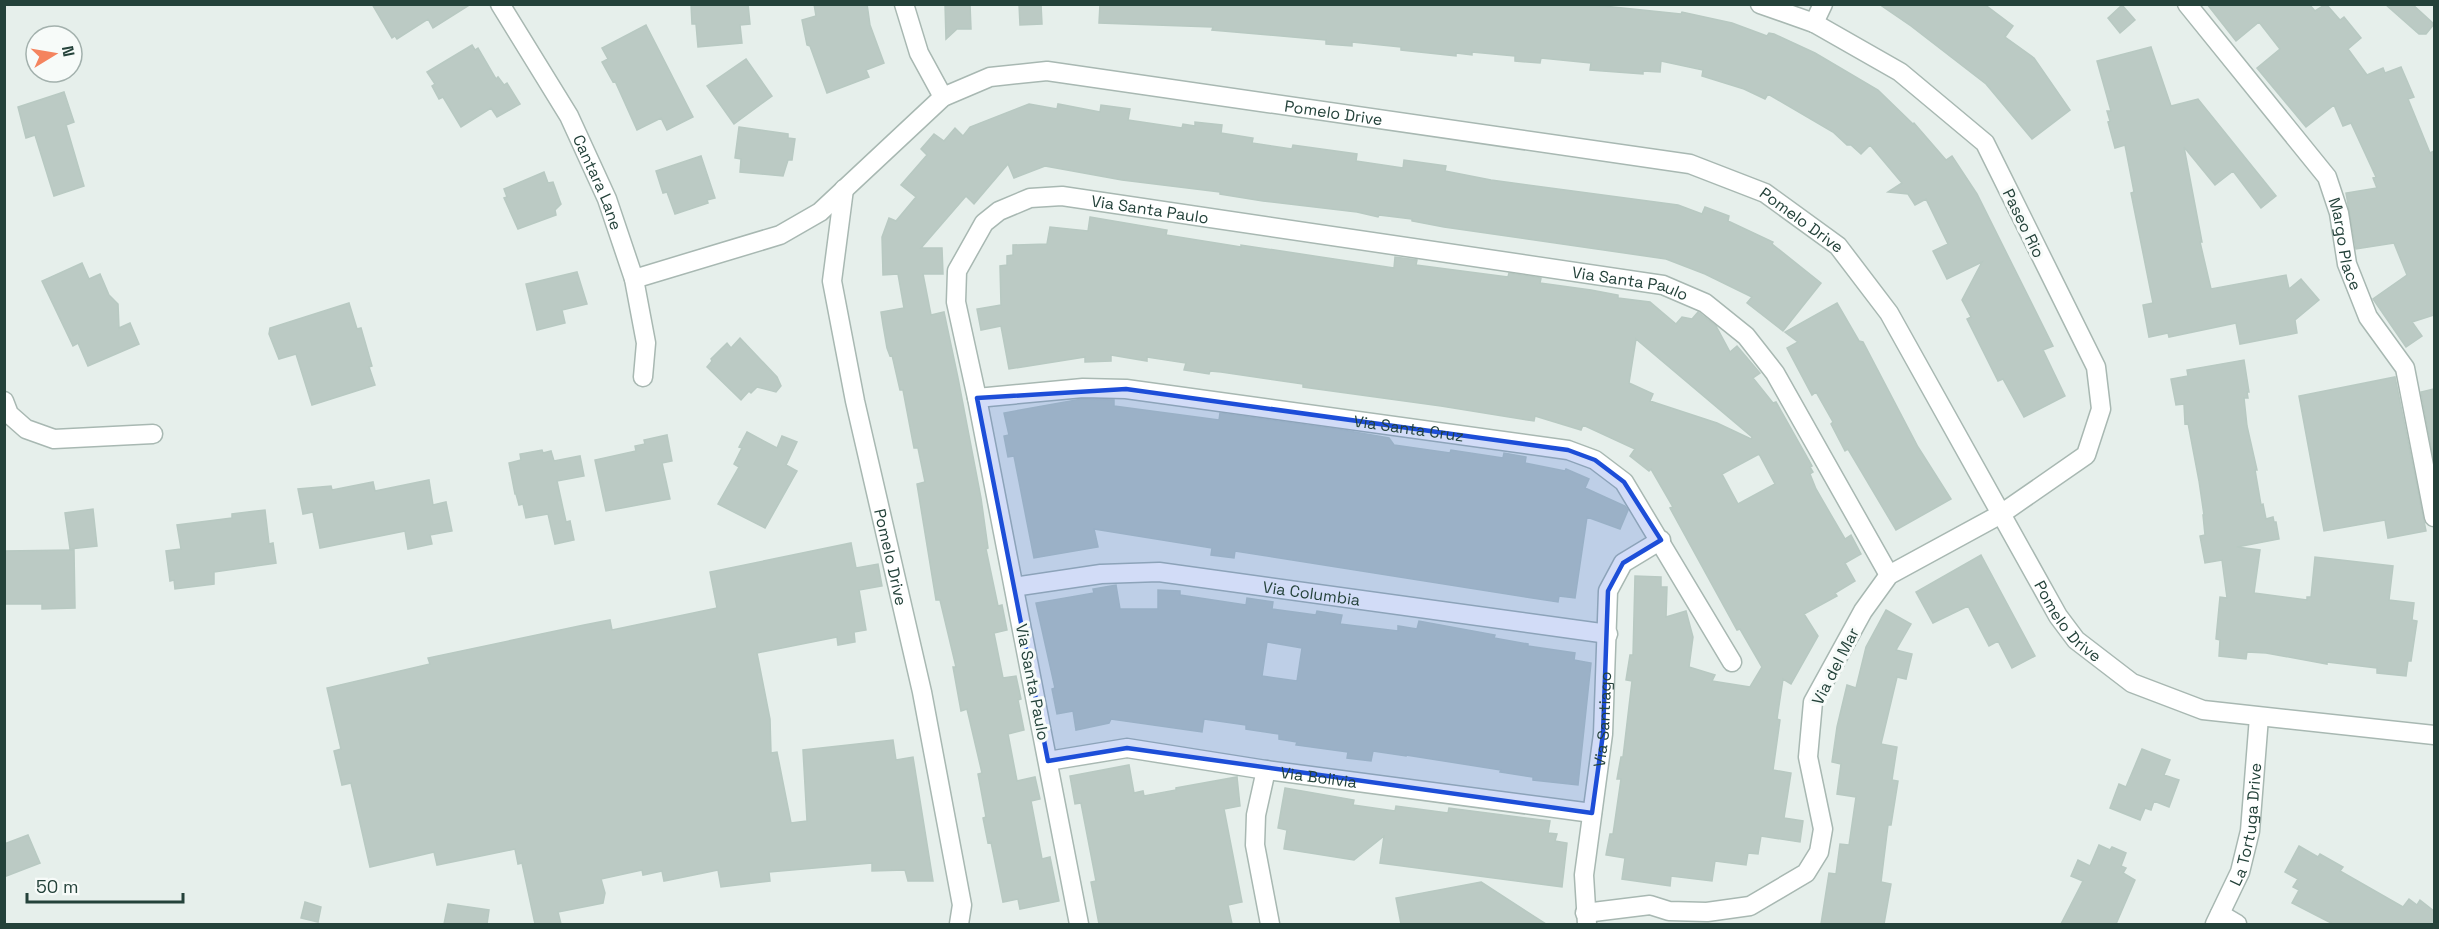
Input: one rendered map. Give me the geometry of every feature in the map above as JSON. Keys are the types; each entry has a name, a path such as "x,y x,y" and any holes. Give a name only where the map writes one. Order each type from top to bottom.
{"street":[{"name":"Cantara Lane","path":"500,4 568,116 607,199 634,279 646,343 643,377"},
{"path":"904,4 918,53 943,97"},
{"name":"Paseo Rio","path":"1760,4 1814,23 1900,72 1985,143 2096,367 2101,409 2086,455 2001,514"},
{"path":"1814,23 1823,4"},
{"name":"Margo Place","path":"2187,4 2327,177 2339,213 2347,264 2368,317 2405,369 2434,518"},
{"name":"Pomelo Drive","path":"959,924 962,905 922,692 855,401 832,282 844,189 943,97 990,77 1047,71 1690,164 1765,193 1838,246 1889,313 2058,616 2076,640 2132,683 2203,710 2434,735"},
{"path":"634,279 780,236 820,212 844,189"},
{"name":"Via Santa Paulo","path":"1079,924 977,398 956,302 957,271 984,223 999,211 1030,198 1062,196 1662,285 1705,303 1746,336 1775,374 1889,575"},
{"name":"Via Santa Cruz","path":"977,398 1083,388 1126,389 1568,450 1595,460 1624,482 1661,540 1732,662"},
{"path":"4,401 9,414 26,429 54,440 153,434"},
{"name":"Via del Mar","path":"1586,919 1650,905 1669,911 1707,912 1750,906 1806,873 1818,852 1823,829 1808,757 1813,702 1863,611 1889,575 2001,514"},
{"name":"Via Santiago","path":"1586,919 1584,875 1604,734 1608,591 1623,563 1661,540"},
{"name":"Via Columbia","path":"1014,587 1101,574 1159,572 1608,634"},
{"name":"La Tortuga Drive","path":"2217,919 2240,872 2250,831 2259,717"},
{"name":"Via Bolivia","path":"1048,760 1127,748 1266,770 1592,813"},
{"path":"1266,770 1256,815 1255,845 1270,924"},
{"path":"2217,919 2237,924"}],"highlighted area":[{"path":"1126,389 1568,450 1595,460 1624,482 1661,540 1623,563 1608,591 1603,734 1592,813 1127,748 1048,761 977,398"}],"building":[{"path":"372,4 471,4 433,28 428,19 397,39 395,36 392,38"},
{"path":"691,4 748,4 750,24 740,25 742,43 698,47 696,24 692,24"},
{"path":"814,4 867,4 870,25 884,63 866,70 869,77 827,93 810,46 807,45 802,20 816,16"},
{"path":"945,4 970,4 971,29 957,29 946,39"},
{"path":"1019,4 1041,4 1042,24 1020,25"},
{"path":"1100,4 1584,4 1681,14 1682,12 1732,23 1767,36 1769,33 1774,34 1815,53 1878,90 1914,123 1946,160 1952,156 1977,194 2053,346 2043,350 2065,396 2024,417 2003,379 1998,381 1967,319 1971,317 1962,300 1982,262 1947,279 1933,251 1948,244 1926,199 1915,205 1908,194 1888,192 1902,183 1870,145 1861,154 1833,132 1768,94 1765,99 1744,89 1702,76 1703,70 1661,61 1660,72 1643,71 1643,74 1590,70 1591,63 1541,58 1540,63 1515,61 1515,56 1472,52 1472,55 1456,53 1456,56 1352,42 1352,46 1326,44 1326,40 1212,30 1213,27 1099,23"},
{"path":"1879,4 1984,4 2013,26 2005,37 2034,58 2070,110 2032,139 1986,84"},
{"path":"2207,4 2309,4 2315,11 2326,4 2340,20 2344,17 2361,38 2348,49 2367,75 2383,68 2385,73 2401,67 2414,97 2408,99 2430,153 2434,151 2434,315 2412,322 2422,336 2406,347 2373,299 2407,275 2394,243 2356,249 2346,193 2377,188 2373,178 2376,177 2351,123 2343,126 2334,105 2306,127 2257,68 2280,49 2259,22 2236,41"},
{"path":"2385,4 2412,4 2434,24 2426,34 2419,34"},
{"path":"2122,5 2135,20 2120,33 2108,18"},
{"path":"646,25 693,117 667,130 661,118 637,130 615,81 613,82 602,62 608,59 602,48"},
{"path":"472,45 475,50 478,48 496,79 498,77 504,85 507,83 520,104 497,117 491,108 461,127 443,97 439,99 432,86 435,84 427,72"},
{"path":"2151,47 2171,106 2198,99 2276,196 2261,208 2233,171 2215,185 2184,147 2202,242 2200,242 2211,289 2286,275 2289,289 2301,279 2319,300 2295,320 2297,333 2240,344 2236,323 2169,337 2168,333 2149,337 2143,305 2153,303 2131,193 2134,192 2125,145 2115,148 2108,122 2110,121 2107,111 2111,111 2097,61"},
{"path":"746,59 772,96 734,124 707,86"},
{"path":"64,92 74,122 66,125 84,186 54,196 35,135 26,138 18,107"},
{"path":"1029,104 1057,109 1058,104 1100,112 1101,105 1130,109 1128,120 1182,128 1183,124 1195,126 1195,122 1222,125 1221,133 1253,138 1252,143 1292,149 1293,145 1357,154 1356,161 1403,168 1404,160 1446,166 1445,171 1491,180 1678,205 1702,214 1705,207 1729,216 1728,221 1773,242 1772,244 1821,283 1783,331 1747,303 1752,297 1705,274 1666,259 1444,227 1412,221 1412,219 1379,215 1378,217 1357,212 1263,201 1220,194 1220,192 1122,180 1045,166 1014,178 1008,164 974,204 966,196 921,248 942,248 943,274 923,274 931,315 944,312 958,378 981,498 988,548 986,549 998,606 1002,605 1007,630 994,633 1003,678 1016,676 1021,699 1018,700 1024,730 1008,734 1017,781 1035,777 1040,799 1031,801 1042,859 1050,857 1059,901 1020,909 1018,899 1003,902 991,842 988,843 978,774 982,773 967,709 961,711 953,667 956,667 940,600 936,600 917,484 925,482 918,448 914,448 903,390 900,390 892,355 890,356 887,348 881,312 904,308 898,274 883,275 882,237 889,218 896,221 916,197 901,185 927,155 921,149 934,134 944,141 955,128 963,136 970,127"},
{"path":"739,127 788,134 788,138 795,139 792,160 788,160 783,176 740,172 741,159 735,158"},
{"path":"701,156 715,198 707,200 708,203 675,214 667,192 663,193 656,171"},
{"path":"544,172 548,183 553,182 561,204 555,210 556,215 518,229 504,198 507,197 504,189"},
{"path":"1090,217 1167,230 1166,235 1394,268 1395,257 1417,260 1416,265 1508,277 1509,273 1541,278 1540,283 1650,302 1676,324 1682,317 1692,319 1698,312 1716,326 1730,352 1737,346 1760,373 1753,378 1773,403 1776,402 1812,466 1810,467 1813,472 1810,474 1816,489 1845,539 1851,535 1861,554 1845,563 1855,581 1835,593 1837,596 1804,614 1818,636 1791,684 1783,679 1773,770 1791,773 1784,818 1803,821 1800,842 1761,836 1758,854 1748,853 1746,865 1715,861 1712,881 1671,876 1670,886 1622,879 1625,858 1606,855 1610,834 1613,834 1621,779 1617,779 1621,757 1623,757 1632,681 1626,680 1630,655 1633,655 1635,576 1661,577 1661,587 1667,587 1666,617 1686,611 1693,637 1689,667 1715,675 1712,681 1750,687 1762,667 1740,629 1737,630 1651,469 1649,471 1630,456 1635,449 1583,425 1581,430 1535,416 1534,421 1303,387 1303,384 1221,372 1210,371 1209,374 1184,370 1186,363 1147,357 1147,361 1111,355 1111,361 1085,362 1085,357 1009,369 1001,326 981,330 977,309 1001,305 1000,266 1007,265 1007,256 1013,255 1013,245 1047,244 1050,227 1088,231","holes":["1636,339 1752,437 1751,439 1717,423 1650,401 1653,394 1629,383","1759,454 1775,484 1738,504 1722,474"]},
{"path":"82,263 89,279 100,274 109,295 118,304 119,328 130,323 139,344 88,366 78,343 73,346 42,281"},
{"path":"577,272 587,304 562,310 565,323 537,330 526,284"},
{"path":"349,303 357,329 361,328 375,385 312,405 296,354 279,359 269,334 270,328"},
{"path":"1837,303 1859,341 1863,342 1918,447 1951,499 1896,530 1848,449 1845,451 1831,424 1833,422 1816,392 1812,395 1787,348 1798,342 1785,332"},
{"path":"740,338 777,377 781,386 776,392 757,387 751,393 749,391 741,400 707,367 711,359 727,343 731,348"},
{"path":"2244,360 2249,392 2247,392 2248,398 2244,398 2247,426 2257,470 2255,470 2261,505 2263,504 2266,519 2273,517 2276,522 2279,539 2237,547 2260,550 2254,593 2307,600 2307,597 2311,597 2315,557 2393,566 2389,600 2414,603 2412,620 2417,621 2411,661 2408,661 2406,676 2377,673 2377,668 2327,662 2327,664 2266,653 2247,652 2246,659 2219,656 2220,640 2216,639 2220,597 2227,598 2222,560 2205,563 2200,536 2205,535 2199,481 2188,423 2185,424 2184,404 2176,405 2171,379 2188,376 2187,370"},
{"path":"2395,377 2426,531 2388,538 2385,520 2324,531 2299,396"},
{"path":"2434,389 2434,461 2421,392"},
{"path":"1082,399 1114,400 1114,406 1219,420 1220,413 1343,430 1389,438 1394,445 1450,453 1451,450 1503,458 1504,453 1526,457 1525,463 1565,471 1566,469 1589,479 1585,488 1625,506 1628,510 1620,529 1587,517 1575,598 1559,596 1558,602 1235,551 1234,558 1211,555 1212,548 1094,529 1098,547 1034,558 1014,456 1008,457 1004,436 1009,435 1004,413"},
{"path":"747,432 777,448 782,436 797,442 786,465 797,471 765,528 718,504 739,467 734,464"},
{"path":"667,435 672,461 662,463 670,499 606,511 595,460 636,451 635,446 645,444 644,440"},
{"path":"542,450 543,453 551,451 554,461 580,456 584,476 557,481 566,522 570,521 574,540 555,544 548,514 526,518 523,504 519,505 515,494 509,463 521,460 520,454"},
{"path":"429,480 433,505 446,502 452,531 430,535 432,544 408,549 405,531 320,548 313,512 303,514 298,489 331,486 332,490 373,482 375,491"},
{"path":"93,509 97,546 70,549 65,513"},
{"path":"265,510 269,544 273,543 276,563 214,572 214,584 175,589 174,580 170,581 166,551 181,549 177,525 232,518 232,514"},
{"path":"851,543 856,568 878,564 882,586 859,590 866,630 854,632 855,642 838,645 837,637 757,653 770,719 771,753 777,752 791,823 807,821 803,750 893,740 896,760 913,757 933,881 908,881 905,870 872,871 872,863 769,872 770,881 721,887 718,870 664,881 662,871 643,875 642,870 601,879 605,893 603,903 558,912 561,924 535,924 522,863 518,864 515,849 437,865 434,852 370,867 351,783 342,785 334,751 341,749 327,688 430,664 428,658 584,625 610,620 612,630 717,608 710,572"},
{"path":"74,550 75,608 42,609 42,604 4,604 4,551"},
{"path":"1981,555 2035,656 2012,668 1998,641 1989,646 1968,606 1933,623 1916,592"},
{"path":"1116,585 1120,609 1158,609 1158,590 1180,591 1180,595 1246,605 1247,598 1273,602 1272,609 1316,615 1317,611 1342,615 1340,624 1398,631 1398,626 1417,629 1419,621 1495,635 1494,638 1528,644 1528,646 1575,653 1574,660 1591,663 1578,785 1533,780 1533,777 1500,772 1501,770 1373,751 1371,761 1347,758 1348,752 1296,745 1297,742 1279,739 1279,734 1246,729 1246,725 1204,719 1202,732 1111,719 1109,723 1076,730 1073,711 1057,714 1052,689 1055,688 1036,603 1094,593 1093,589","holes":["1267,642 1302,648 1297,681 1262,676"]},
{"path":"1886,610 1911,624 1896,650 1912,654 1906,679 1897,677 1881,744 1897,747 1892,780 1898,781 1891,825 1888,825 1881,882 1891,884 1884,924 1821,924 1829,873 1836,874 1840,844 1849,845 1856,797 1837,794 1841,764 1832,762 1837,727 1847,685 1856,688 1866,647"},
{"path":"2142,749 2170,760 2164,775 2179,780 2169,807 2154,801 2151,810 2145,808 2140,820 2110,808 2119,784 2126,787"},
{"path":"1129,765 1134,793 1143,791 1144,796 1237,777 1240,806 1224,809 1242,902 1228,905 1232,924 1099,924 1091,882 1096,881 1081,803 1075,804 1070,776"},
{"path":"1285,788 1354,800 1353,805 1395,811 1396,806 1448,813 1449,808 1550,821 1548,833 1557,834 1555,841 1567,843 1562,887 1380,863 1384,836 1354,860 1284,849 1287,830 1278,828"},
{"path":"28,835 40,863 4,877 4,844"},
{"path":"2099,845 2126,853 2121,866 2126,868 2123,873 2135,880 2116,924 2061,924 2083,881 2071,876 2078,860 2090,866"},
{"path":"2299,846 2318,857 2320,854 2343,867 2340,871 2403,907 2409,899 2417,905 2420,900 2434,911 2434,924 2333,924 2292,903 2299,890 2293,887 2298,879 2285,872"},
{"path":"1481,882 1546,924 1401,924 1396,898"},
{"path":"305,902 321,907 318,922 301,918"},
{"path":"448,904 489,910 487,924 444,924"}]}
